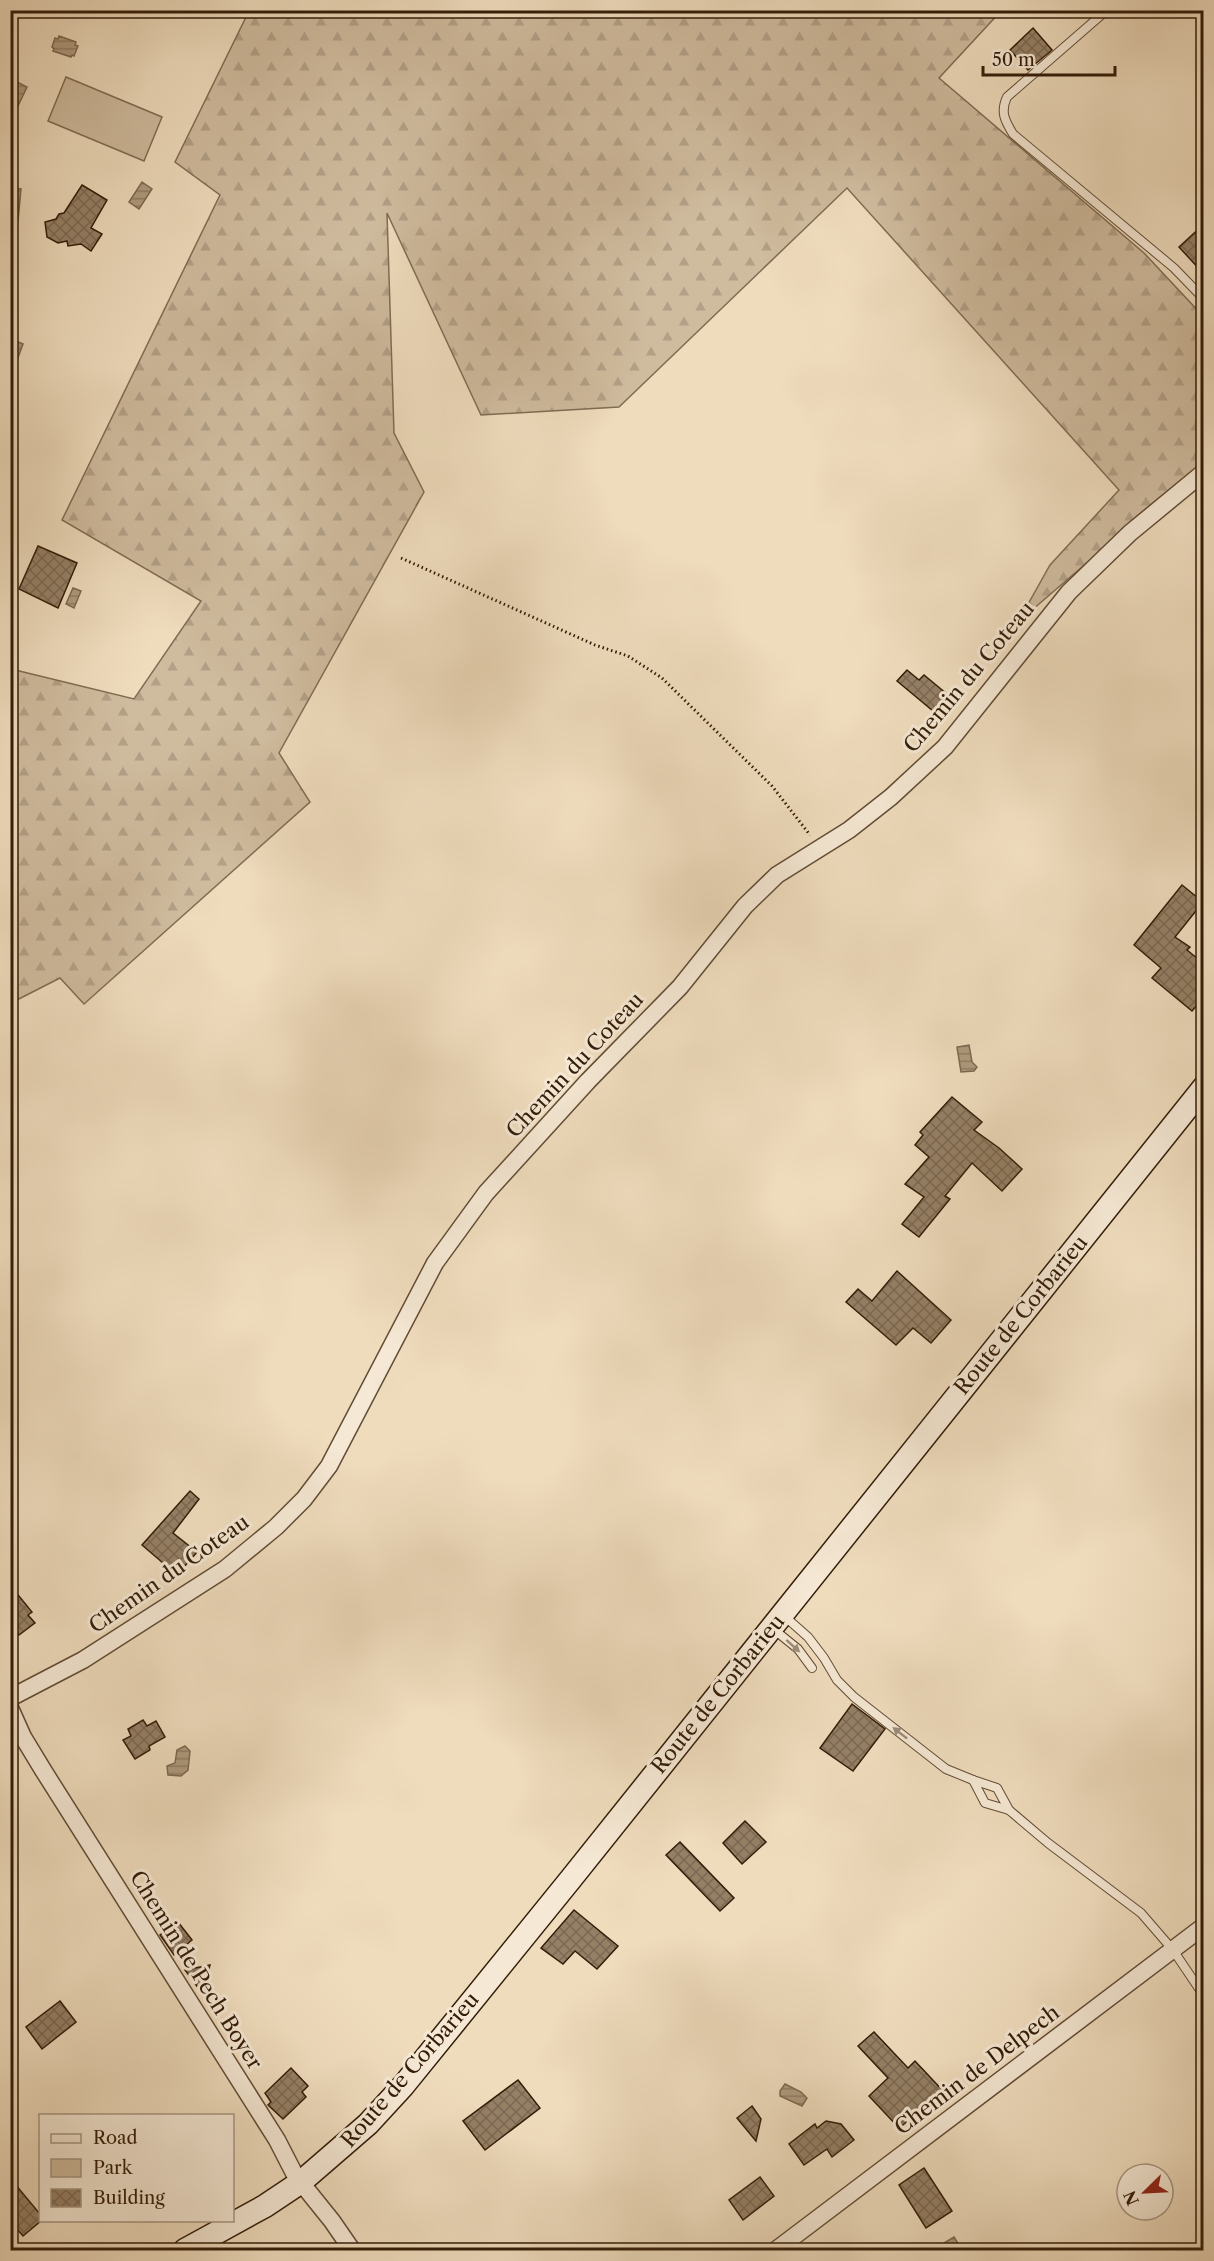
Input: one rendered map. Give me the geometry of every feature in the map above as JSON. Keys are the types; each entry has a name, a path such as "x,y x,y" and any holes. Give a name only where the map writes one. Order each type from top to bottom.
{"main road":[{"name":"Route de Corbarieu","path":"185,2250 265,2206 302,2182 368,2124 403,2086 1203,1087"}],"street":[{"name":"Chemin du Coteau","path":"10,1698 83,1660 225,1569 276,1527 304,1499 329,1466 435,1263 486,1193 588,1081 680,987 745,906 777,875 849,830 891,797 945,747 1069,592 1130,532 1203,472"},
{"name":"Chemin de Pech Boyer","path":"10,1708 23,1737 43,1770 277,2140 295,2175 352,2250"},
{"name":"Chemin de Delpech","path":"776,2250 1203,1926"}],"lane":[{"path":"1107,10 1007,97 1003,107 1005,121 1013,134 1174,268 1203,299"},
{"path":"777,1621 812,1668"},
{"path":"777,1621 808,1637 837,1680 854,1697 946,1769 997,1788 1009,1810 1048,1844 1141,1913 1173,1950 1203,1996"},
{"path":"973,1780 985,1803 1009,1810"}],"path":[{"path":"401,558 595,645 628,656 662,678 772,786 820,848"}],"green space":[{"path":"249,11 1001,11 939,78 1144,253 1203,316 1203,463 1018,622 1050,565 1119,490 847,188 619,407 481,415 387,213 394,433 424,492 279,753 310,802 84,1004 60,978 11,1003 11,669 134,699 201,601 62,520 220,195 175,162"},
{"path":"66,77 162,117 144,161 48,121"}],"shaded area":[{"path":"59,36 76,42 75,45 78,46 74,56 53,51 55,38 58,39"},
{"path":"15,81 27,87 17,108 11,105 11,90"},
{"path":"142,182 152,189 139,209 129,202"},
{"path":"11,188 21,189 18,221 11,220"},
{"path":"11,339 23,344 12,374 10,374"},
{"path":"73,588 81,591 74,608 66,604"},
{"path":"969,1045 972,1062 977,1067 974,1071 961,1072 957,1047"},
{"path":"185,1746 190,1751 188,1770 181,1776 168,1775 167,1766 175,1763 177,1750"},
{"path":"785,2084 801,2092 807,2098 802,2106 780,2096 780,2091"},
{"path":"954,2237 962,2250 948,2250 944,2243"}],"building":[{"path":"1033,28 1052,50 1028,70 1010,50"},
{"path":"82,185 107,200 91,228 102,234 91,251 81,244 68,246 67,241 58,243 47,237 45,222 56,219 59,214 64,213"},
{"path":"1203,225 1203,273 1179,247"},
{"path":"38,546 77,563 58,608 19,589"},
{"path":"907,670 919,680 924,675 953,699 939,716 897,681"},
{"path":"1182,885 1203,902 1175,937 1190,947 1187,950 1203,963 1203,998 1192,1011 1152,978 1161,968 1134,945"},
{"path":"952,1097 982,1122 974,1130 1022,1169 1002,1191 972,1163 945,1196 950,1199 919,1237 902,1224 924,1197 905,1184 929,1157 915,1145 923,1135 920,1132"},
{"path":"897,1271 951,1320 931,1343 913,1328 896,1345 846,1302 858,1289 872,1301"},
{"path":"190,1491 199,1499 173,1533 197,1552 177,1575 142,1545"},
{"path":"10,1585 32,1612 28,1615 35,1623 19,1635 10,1623"},
{"path":"852,1704 885,1729 853,1771 820,1748"},
{"path":"143,1720 147,1726 156,1721 165,1737 149,1746 150,1750 135,1759 123,1740 131,1736 128,1729"},
{"path":"745,1821 766,1842 742,1864 723,1843"},
{"path":"680,1842 734,1898 720,1911 666,1855"},
{"path":"574,1910 618,1946 597,1969 575,1951 563,1964 541,1948"},
{"path":"178,1922 192,1940 174,1955 160,1935"},
{"path":"210,1965 202,1993 185,1970"},
{"path":"60,2001 76,2022 42,2049 26,2027"},
{"path":"874,2032 908,2068 915,2061 944,2092 899,2128 869,2096 888,2078 858,2046"},
{"path":"291,2068 308,2086 302,2092 306,2097 283,2119 268,2105 271,2102 265,2093"},
{"path":"518,2080 540,2108 485,2150 463,2121"},
{"path":"752,2106 761,2119 756,2141 737,2118"},
{"path":"826,2121 841,2124 854,2140 832,2157 827,2149 804,2165 789,2144 815,2124 817,2128"},
{"path":"924,2168 952,2211 926,2228 899,2185"},
{"path":"760,2177 774,2196 743,2220 729,2200"},
{"path":"10,2178 39,2213 40,2222 23,2236 10,2221"}]}
